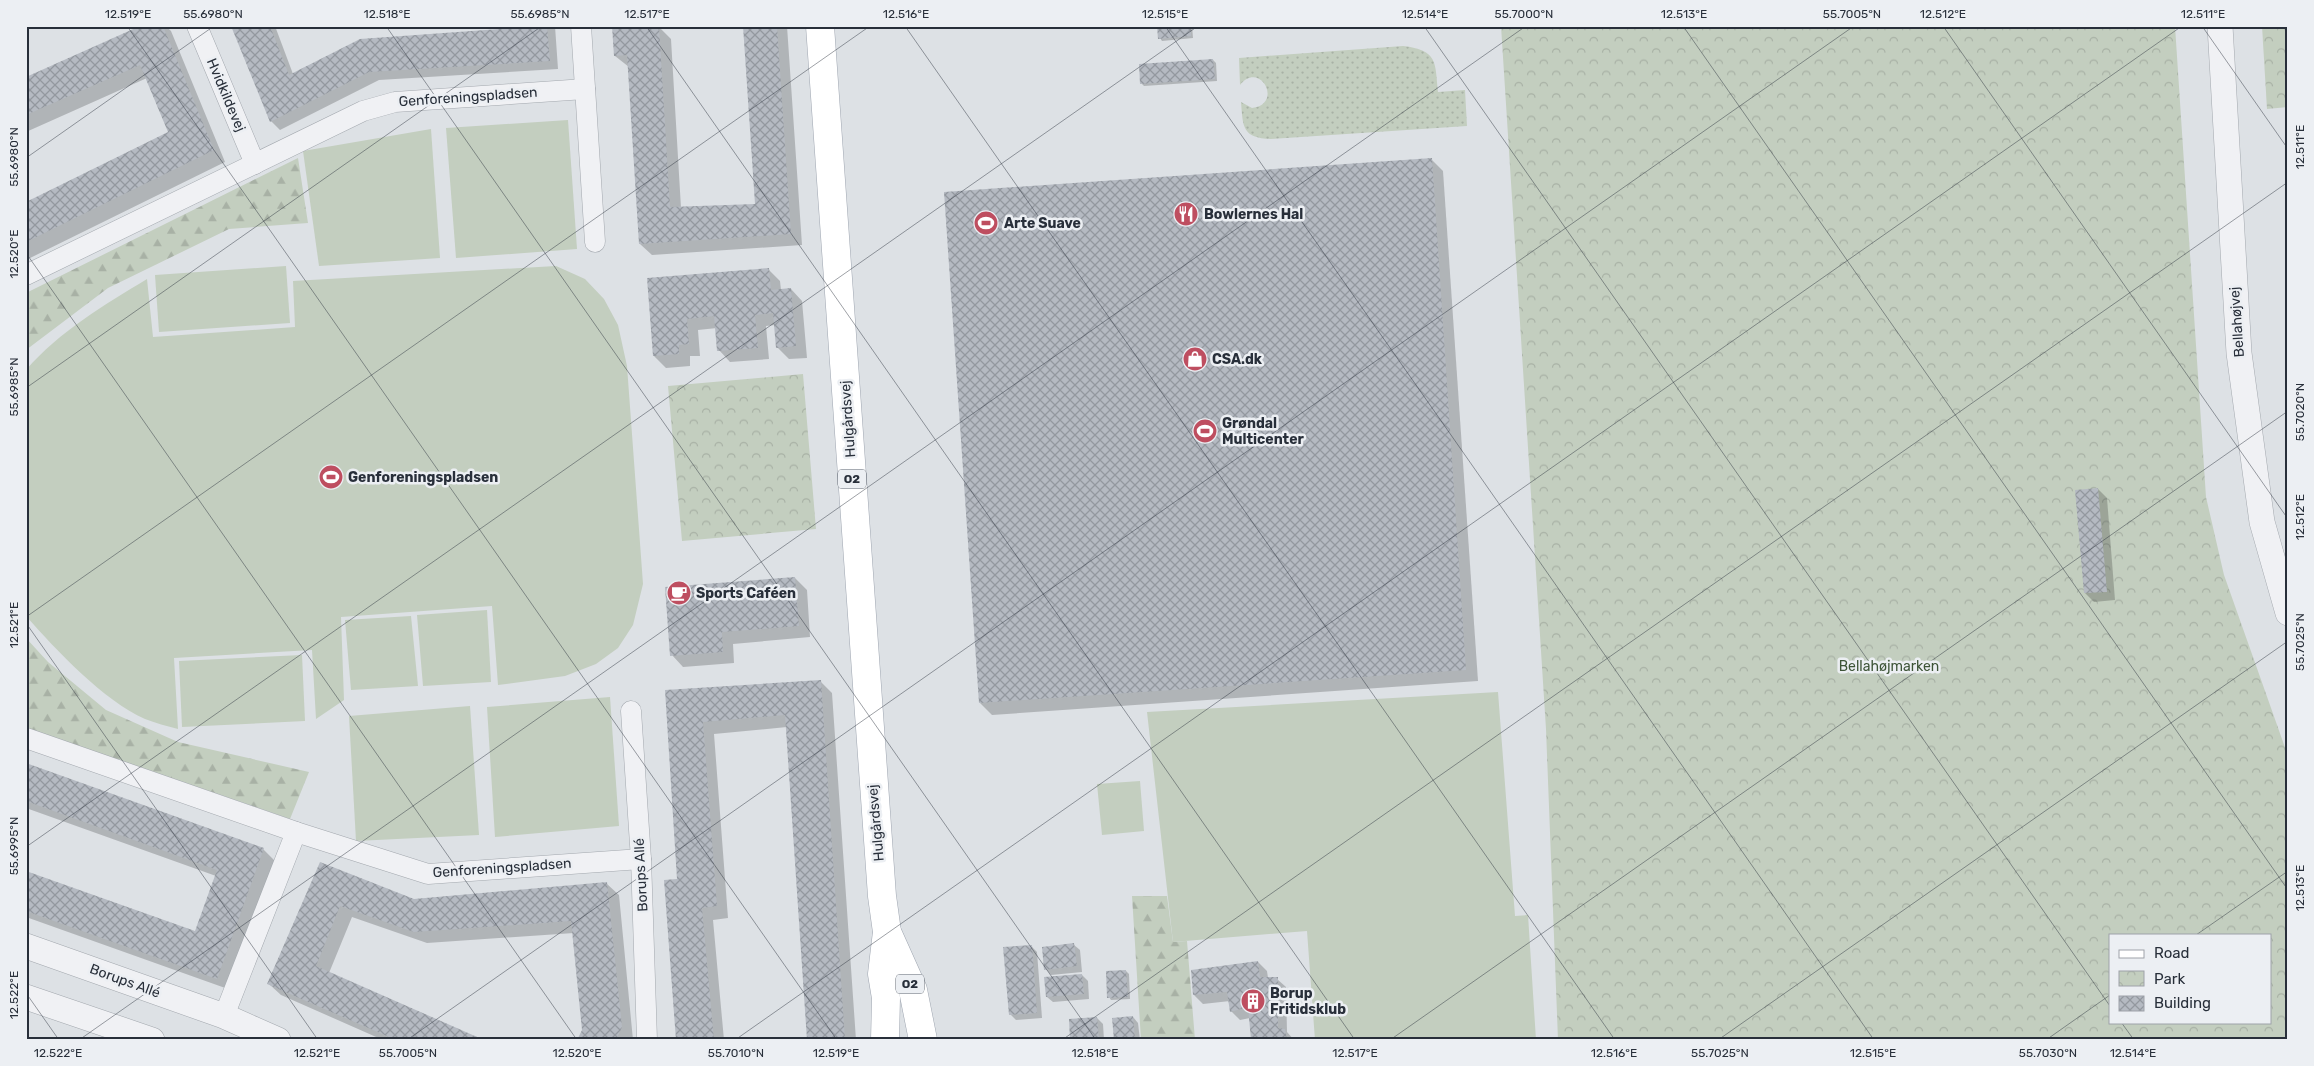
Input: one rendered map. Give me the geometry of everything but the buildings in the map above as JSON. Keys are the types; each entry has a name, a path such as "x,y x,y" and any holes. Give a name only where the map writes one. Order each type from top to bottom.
{"main road":[{"name":"Hulgårdsvej","path":"820,26 873,784 882,896 887,932 882,974 886,998 885,1040"},
{"name":"Hulgårdsvej","path":"887,932 913,990 923,1040"},
{"path":"886,998 897,1040"}],"street":[{"name":"Hvidkildevej","path":"197,26 256,164"},
{"path":"581,26 595,242"},
{"name":"Bellahøjvej","path":"2220,26 2239,353 2262,522 2288,613"},
{"name":"Genforeningspladsen","path":"26,275 363,111 395,102 585,89"},
{"name":"Borups Allé","path":"631,710 641,859 647,1040"},
{"name":"Genforeningspladsen","path":"26,738 296,832 428,874 641,859"},
{"path":"224,1016 296,832"},
{"name":"Borups Allé","path":"26,946 224,1016 278,1040"},
{"path":"26,997 152,1040"}],"green space":[{"name":"Bellahøjmarken","path":"1501,26 2175,26 2206,497 2224,575 2288,756 2288,1040 1558,1040 1546,729"},
{"path":"2262,26 2288,26 2288,107 2267,109"},
{"path":"1403,46 1429,54 1435,65 1438,92 1465,90 1467,126 1271,139 1254,136 1246,130 1242,118 1241,102 1252,108 1261,105 1266,99 1268,92 1261,80 1255,77 1248,79 1240,85 1239,58"},
{"path":"568,120 577,249 456,258 446,128"},
{"path":"431,129 440,258 319,266 303,151"},
{"path":"298,158 308,223 229,229 108,288 26,350 26,293"},
{"path":"286,266 290,323 159,332 155,275"},
{"name":"Genforeningspladsen","path":"556,266 585,279 604,299 618,325 627,366 643,584 633,625 618,648 596,664 565,676 498,685 492,606 341,617 344,700 316,719 312,650 174,658 178,729 145,719 113,700 81,674 26,616 26,370 53,343 99,309 147,279 153,337 295,327 293,281"},
{"path":"803,374 816,529 682,541 668,386"},
{"path":"487,610 491,682 423,686 417,615"},
{"path":"411,616 418,686 351,690 345,620"},
{"path":"26,638 48,662 106,710 178,742 309,772 290,819 26,728"},
{"path":"302,655 305,721 182,727 179,661"},
{"path":"1498,692 1515,916 1528,915 1536,1040 1315,1040 1307,931 1173,942 1147,712"},
{"path":"610,697 619,826 495,837 487,707"},
{"path":"470,706 479,835 356,841 349,716"},
{"path":"1140,781 1144,831 1102,835 1097,784"},
{"path":"1132,896 1167,896 1173,942 1187,941 1195,1040 1141,1040"}],"place":[{"name":"Bowlernes Hal","path":"1186,214"},
{"name":"Arte Suave","path":"986,223"},
{"name":"CSA.dk","path":"1195,359"},
{"name":"Grøndal Multicenter","path":"1205,431"},
{"name":"Genforeningspladsen","path":"331,477"},
{"name":"Sports Caféen","path":"679,593"},
{"name":"Borup Fritidsklub","path":"1253,1001"}]}
